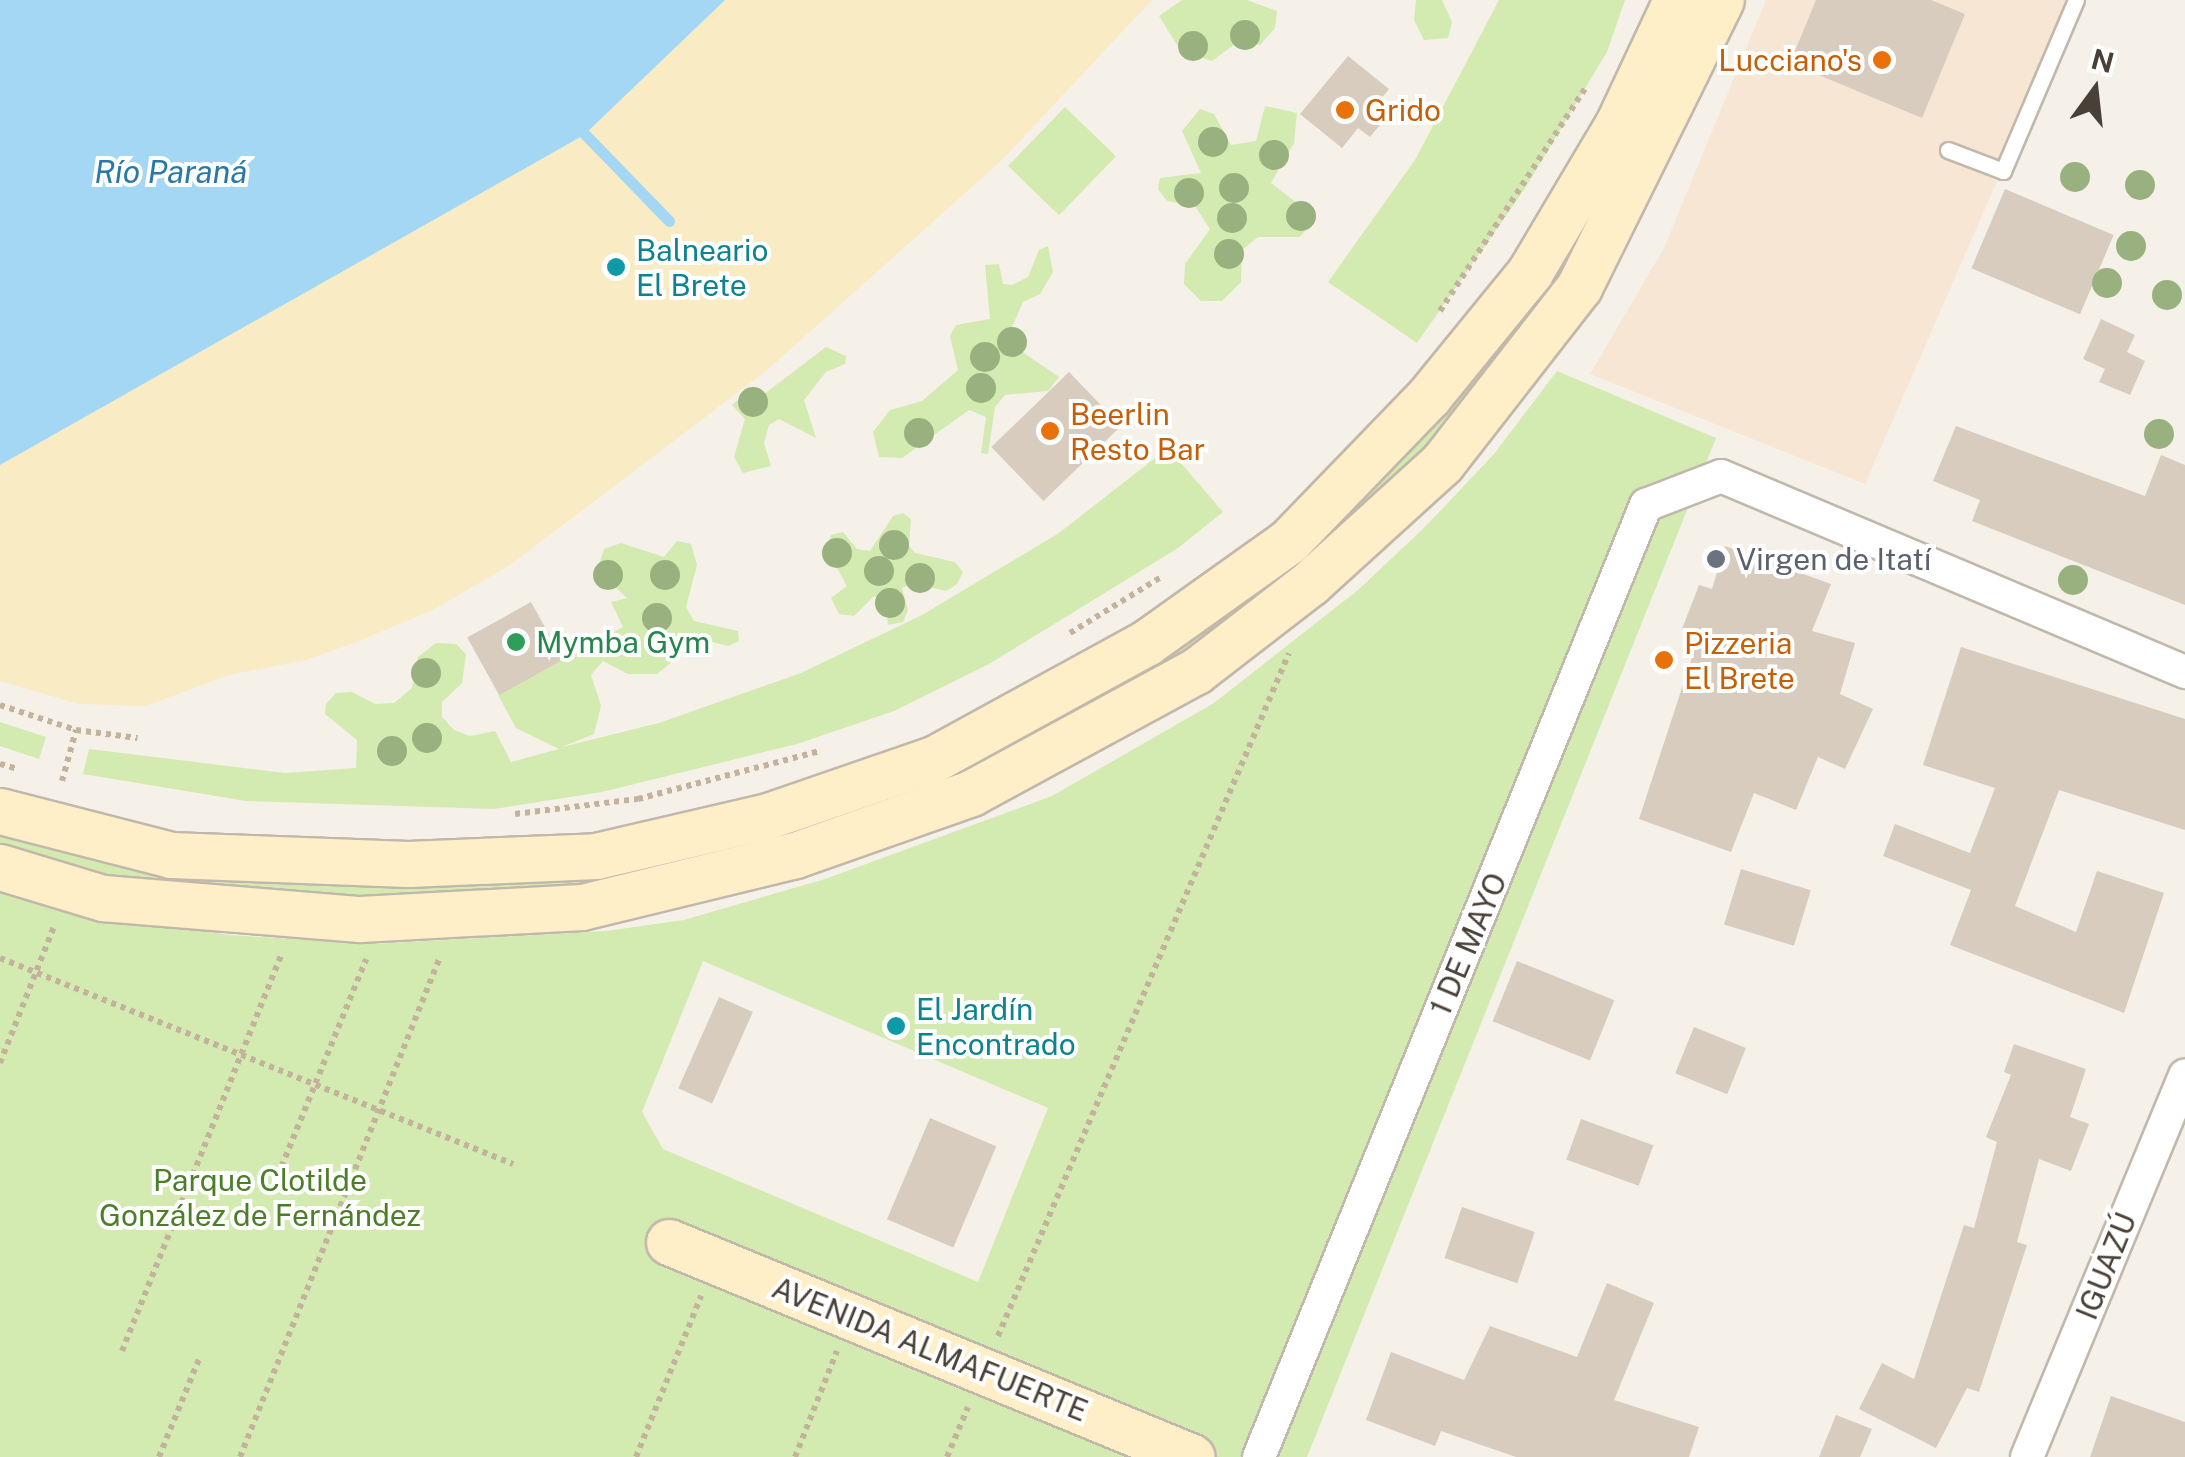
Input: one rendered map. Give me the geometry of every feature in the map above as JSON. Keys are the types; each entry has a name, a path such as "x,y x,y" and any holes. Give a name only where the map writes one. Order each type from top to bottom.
{"main road":[{"path":"0,811 171,855 408,864 596,856 768,816 934,759 1146,643 1289,541 1429,396 1530,272 1618,124 1676,0"},
{"path":"0,867 104,898 341,918 582,907 795,856 970,793 1196,671 1310,583 1442,463 1578,288 1721,0"},
{"name":"AVENIDA ALMAFUERTE","path":"668,1242 1192,1457"}],"street":[{"name":"1 DE MAYO","path":"1258,1457 1499,872 1621,554 1646,505 1721,476 2185,672"},
{"name":"IGUAZÚ","path":"2028,1457 2185,1075"}],"lane":[{"path":"1948,150 2002,171 2076,0"}],"path":[{"path":"1428,328 1589,82"},
{"path":"1060,639 1178,566"},
{"path":"947,1457 1294,641"},
{"path":"0,705 76,730 137,738"},
{"path":"62,781 76,730"},
{"path":"510,815 638,799 825,750"},
{"path":"0,764 38,774"},
{"path":"50,778 80,786"},
{"path":"0,1063 61,908"},
{"path":"240,1457 383,1112 447,937"},
{"path":"122,1351 287,940"},
{"path":"274,1185 372,944"},
{"path":"0,958 513,1164"},
{"path":"636,1457 715,1260"},
{"path":"795,1457 851,1317"},
{"path":"159,1457 199,1358"}],"shaded area":[{"path":"1766,0 2076,0 1865,484 1590,374 1664,248"}],"green space":[{"path":"1182,0 1247,0 1277,11 1275,28 1260,45 1239,41 1212,61 1181,51 1159,16"},
{"path":"1416,0 1442,0 1452,22 1448,38 1424,40 1414,20"},
{"path":"1499,0 1625,0 1607,52 1524,190 1417,343 1328,282 1415,160"},
{"path":"1665,59 1562,285 1434,452 1188,661 966,781 657,881 374,904 109,881 0,850 0,825 371,879 848,797 1308,538"},
{"path":"1265,106 1297,113 1294,143 1271,183 1306,210 1309,226 1300,237 1258,237 1242,250 1241,282 1222,301 1201,301 1184,284 1185,264 1210,229 1195,206 1167,201 1158,189 1160,178 1201,173 1182,131 1200,109 1214,114 1231,145 1256,141"},
{"path":"1065,107 1116,156 1059,215 1008,166"},
{"path":"1048,246 1053,272 1040,294 1023,302 1012,327 1021,351 1059,377 1048,391 1005,395 995,407 988,454 981,453 986,417 969,410 902,458 879,457 873,432 890,410 922,401 958,370 950,336 956,325 990,319 985,265 999,264 1003,284 1012,285 1028,277 1039,250"},
{"path":"826,347 846,356 845,364 826,372 804,400 816,438 779,419 769,425 764,443 771,466 743,473 734,457 745,419 732,405 750,390 763,395"},
{"name":"Parque Clotilde González de Fernández","path":"1557,371 1716,438 1307,1457 0,1457 0,891 61,908 229,935 372,944 606,931 684,920 825,879 1052,796 1214,703 1358,590 1494,454","holes":["703,961 1048,1108 978,1282 663,1149 642,1112"]},
{"path":"1168,448 1223,512 1178,548 989,664 894,711 797,744 602,792 494,809 246,801 83,774 89,749 285,773 356,768 357,740 325,714 326,704 336,693 352,692 375,704 394,703 412,688 418,657 436,643 456,644 466,654 462,683 442,702 442,717 454,730 470,736 495,731 511,762 559,749 516,728 498,695 623,627 611,602 627,598 597,570 604,549 621,543 664,557 677,541 691,544 697,565 686,607 694,621 738,631 739,641 728,646 700,639 657,674 628,674 603,661 591,675 601,706 594,734 562,747 659,723 801,673 922,615 1059,533"},
{"path":"903,513 911,519 909,546 915,553 955,562 963,572 957,584 946,591 914,583 902,588 908,610 903,622 888,625 886,604 874,596 854,616 839,614 831,598 847,586 827,550 831,535 843,532 857,549 870,551 893,516"},
{"path":"0,722 46,737 39,759 0,746"}],"sand":[{"name":"Balneario El Brete","path":"725,0 1152,0 1002,160 766,371 510,565 431,611 356,642 306,660 229,675 146,706 79,704 0,681 0,465 584,135"}],"water":[{"name":"Río Paraná","path":"0,0 725,0 584,135 0,465"}],"building":[{"path":"1816,0 1931,0 1965,14 1922,118 1790,63"},
{"path":"1348,56 1389,89 1381,99 1393,109 1370,137 1358,128 1342,148 1300,114"},
{"path":"2005,189 2114,235 2080,314 1971,268"},
{"path":"2101,319 2135,335 2127,352 2145,361 2130,395 2099,382 2105,369 2083,359"},
{"path":"1069,372 1121,426 1043,501 991,447"},
{"path":"1956,426 2145,496 2161,455 2185,465 2185,605 1972,521 1980,500 1933,481"},
{"path":"1725,546 1831,584 1812,631 1855,643 1840,694 1873,709 1845,769 1818,757 1796,810 1754,793 1731,852 1639,819 1699,636 1682,629 1699,585 1712,589"},
{"path":"531,602 563,660 499,695 467,637"},
{"path":"1961,647 2185,719 2185,830 2059,790 2015,906 2076,932 2097,871 2164,893 2124,1013 1950,945 1971,890 1883,856 1895,824 1970,853 1995,788 1923,765"},
{"path":"1741,869 1811,890 1794,946 1724,924"},
{"path":"1517,961 1614,1000 1590,1061 1493,1021"},
{"path":"719,997 753,1012 712,1103 678,1088"},
{"path":"1694,1027 1746,1048 1727,1094 1675,1073"},
{"path":"2014,1044 2086,1069 2070,1117 2089,1124 2071,1171 2039,1159 2017,1242 2027,1245 1979,1392 1967,1388 1936,1448 1859,1409 1882,1363 1914,1379 1964,1225 1974,1228 1997,1142 1986,1137 2011,1075 2004,1072"},
{"path":"930,1118 996,1146 953,1247 887,1219"},
{"path":"1581,1119 1653,1145 1639,1186 1566,1159"},
{"path":"1462,1207 1535,1232 1517,1283 1444,1258"},
{"path":"1607,1283 1654,1303 1614,1400 1699,1427 1689,1457 1516,1457 1441,1431 1435,1446 1366,1420 1391,1352 1464,1380 1490,1326 1577,1357"},
{"path":"2111,1396 2185,1422 2185,1457 2090,1457"},
{"path":"1836,1415 1872,1429 1860,1457 1819,1457"}],"waterway":[{"path":"575,124 669,221"}],"place":[{"name":"Lucciano's","path":"1882,60"},
{"name":"Grido","path":"1345,110"},
{"name":"Balneario El Brete","path":"616,267"},
{"name":"Beerlin Resto Bar","path":"1050,431"},
{"name":"Virgen de Itatí","path":"1716,559"},
{"name":"Mymba Gym","path":"516,642"},
{"name":"Pizzeria El Brete","path":"1664,660"},
{"name":"El Jardín Encontrado","path":"896,1026"}]}
